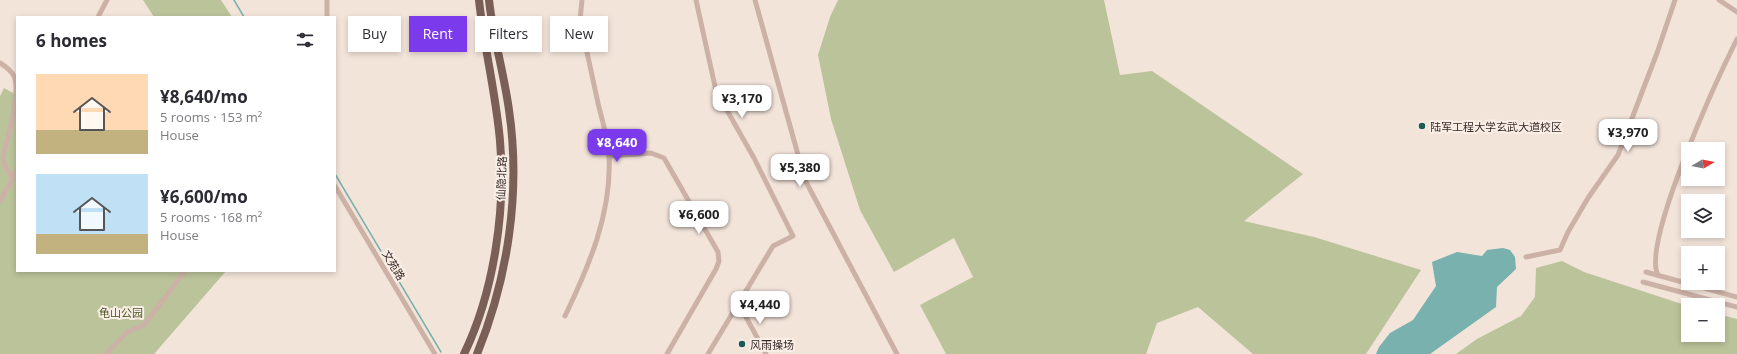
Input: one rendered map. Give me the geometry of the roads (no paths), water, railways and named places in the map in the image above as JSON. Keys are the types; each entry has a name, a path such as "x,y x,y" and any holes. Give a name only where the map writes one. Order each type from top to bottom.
{"main road":[{"name":"仙隐北路","path":"464,354 480,311 497,244 502,166 497,119 479,0"},
{"name":"仙隐北路","path":"477,354 502,279 511,211 514,166 509,110 489,0"}],"street":[{"path":"99,16 107,0"},
{"path":"327,0 327,16"},
{"path":"565,316 581,282 595,246 605,210 608,186 609,156 607,139 580,20 582,0"},
{"path":"696,0 716,91 754,158 793,236 773,246 708,354"},
{"path":"755,0 805,180 897,354"},
{"path":"1526,257 1560,250 1568,232 1588,198 1618,155 1658,53 1675,0"},
{"path":"1719,0 1737,12"},
{"path":"1658,275 1655,270 1656,254 1672,194 1690,142 1737,39"},
{"path":"0,63 14,76 16,87 14,108 3,156 4,164 13,179"},
{"path":"609,156 651,152 664,158 718,252 719,261 716,269 667,354"},
{"path":"0,201 16,173"},
{"name":"文苑路","path":"336,188 435,354"},
{"path":"106,354 127,332 144,324 184,272"},
{"path":"1646,272 1737,297"},
{"path":"1643,282 1737,307"},
{"path":"738,304 766,354"}],"water":[{"path":"1503,248 1510,250 1515,257 1516,269 1497,287 1496,307 1430,354 1376,354 1379,347 1390,333 1413,320 1436,286 1432,262 1457,252 1482,256 1487,250"}],"waterway":[{"path":"234,0 243,16"},
{"path":"336,176 441,352"}],"place":[{"name":"陆军工程大学玄武大道校区","path":"1422,126"},
{"name":"风雨操场","path":"742,344"}],"park label":[{"name":"龟山公园","path":"121,312"}]}
